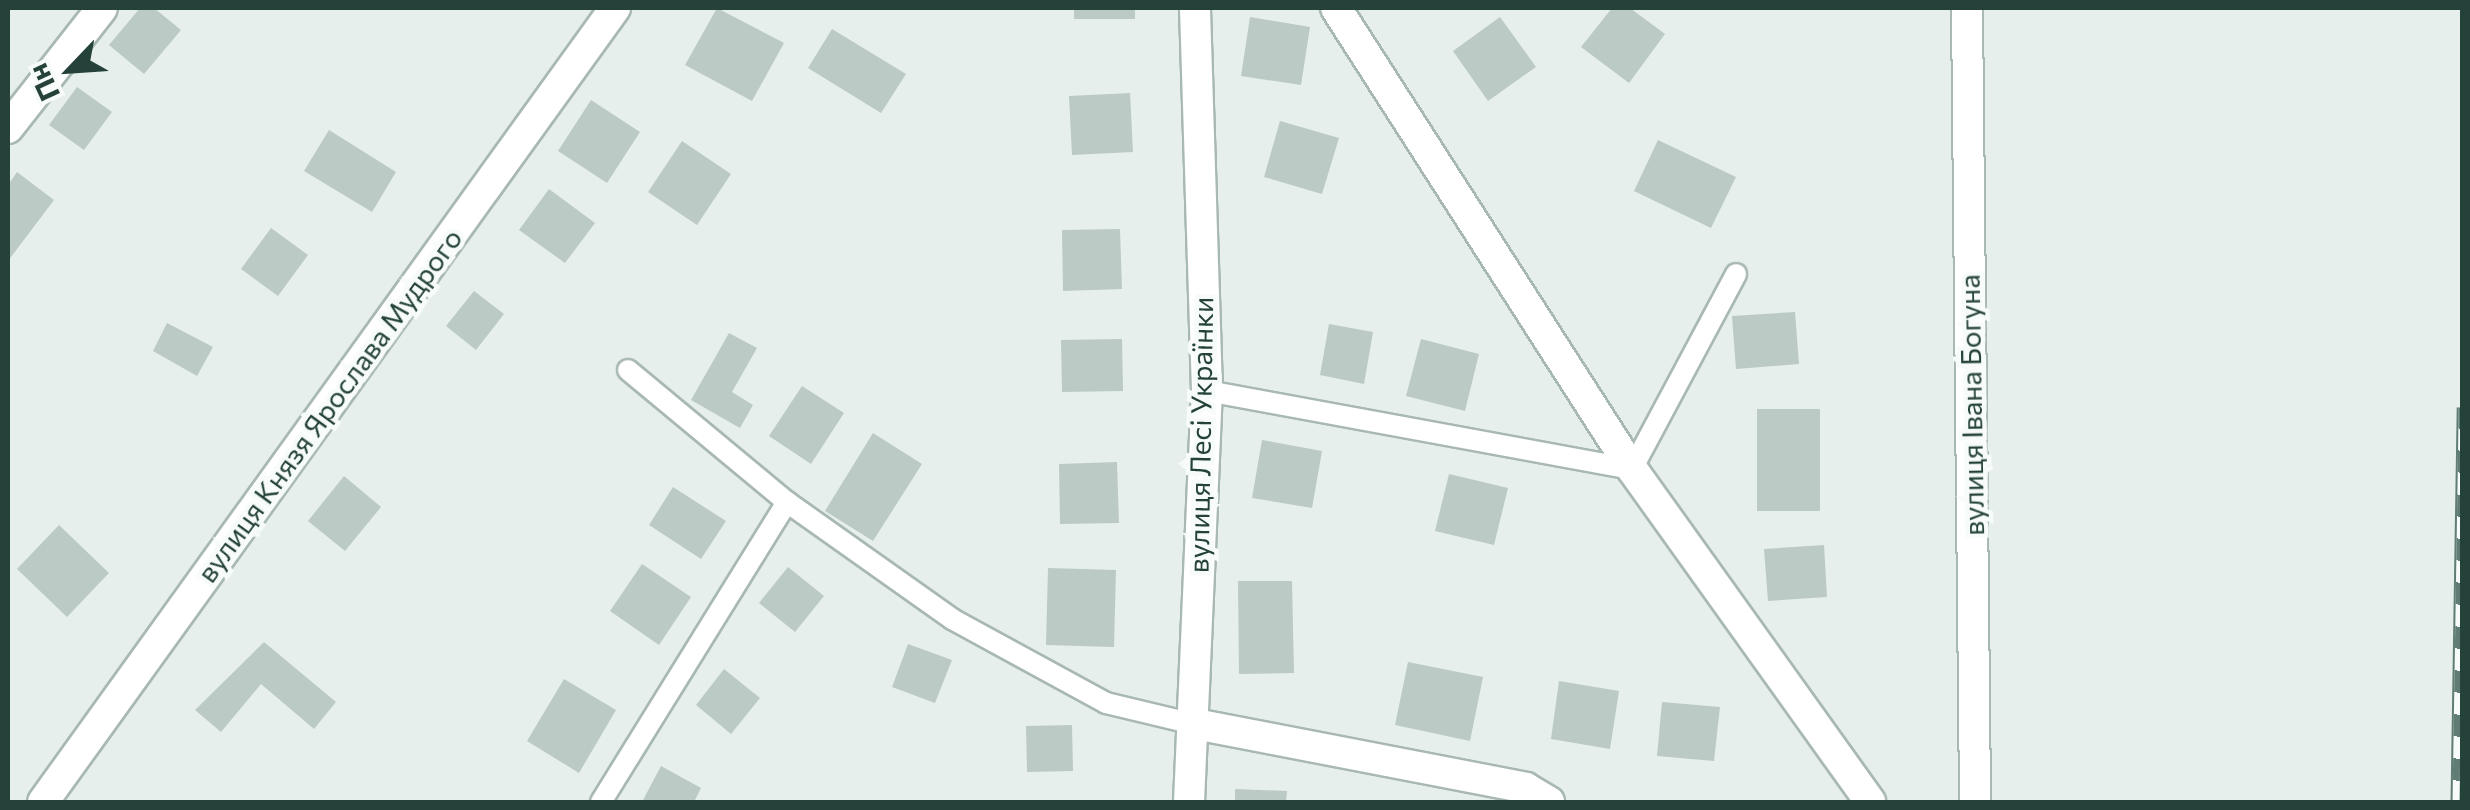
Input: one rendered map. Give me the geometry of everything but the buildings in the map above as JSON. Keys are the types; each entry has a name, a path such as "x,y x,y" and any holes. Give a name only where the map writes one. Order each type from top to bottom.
{"street":[{"path":"8,128 102,8"},
{"name":"вулиця Князя Ярослава Мудрого","path":"43,802 615,8"},
{"name":"вулиця Лесі Українки","path":"1189,802 1207,391 1195,8"},
{"path":"1336,8 1632,469 1870,802"},
{"name":"вулиця Івана Богуна","path":"1968,8 1975,802"},
{"path":"1190,723 1526,788 1549,802"}],"lane":[{"path":"1207,391 1632,469 1736,274"},
{"path":"628,370 787,502 952,619 1106,703 1190,723"},
{"path":"601,802 787,502"}],"railway":[{"path":"2456,802 2462,407"}]}
